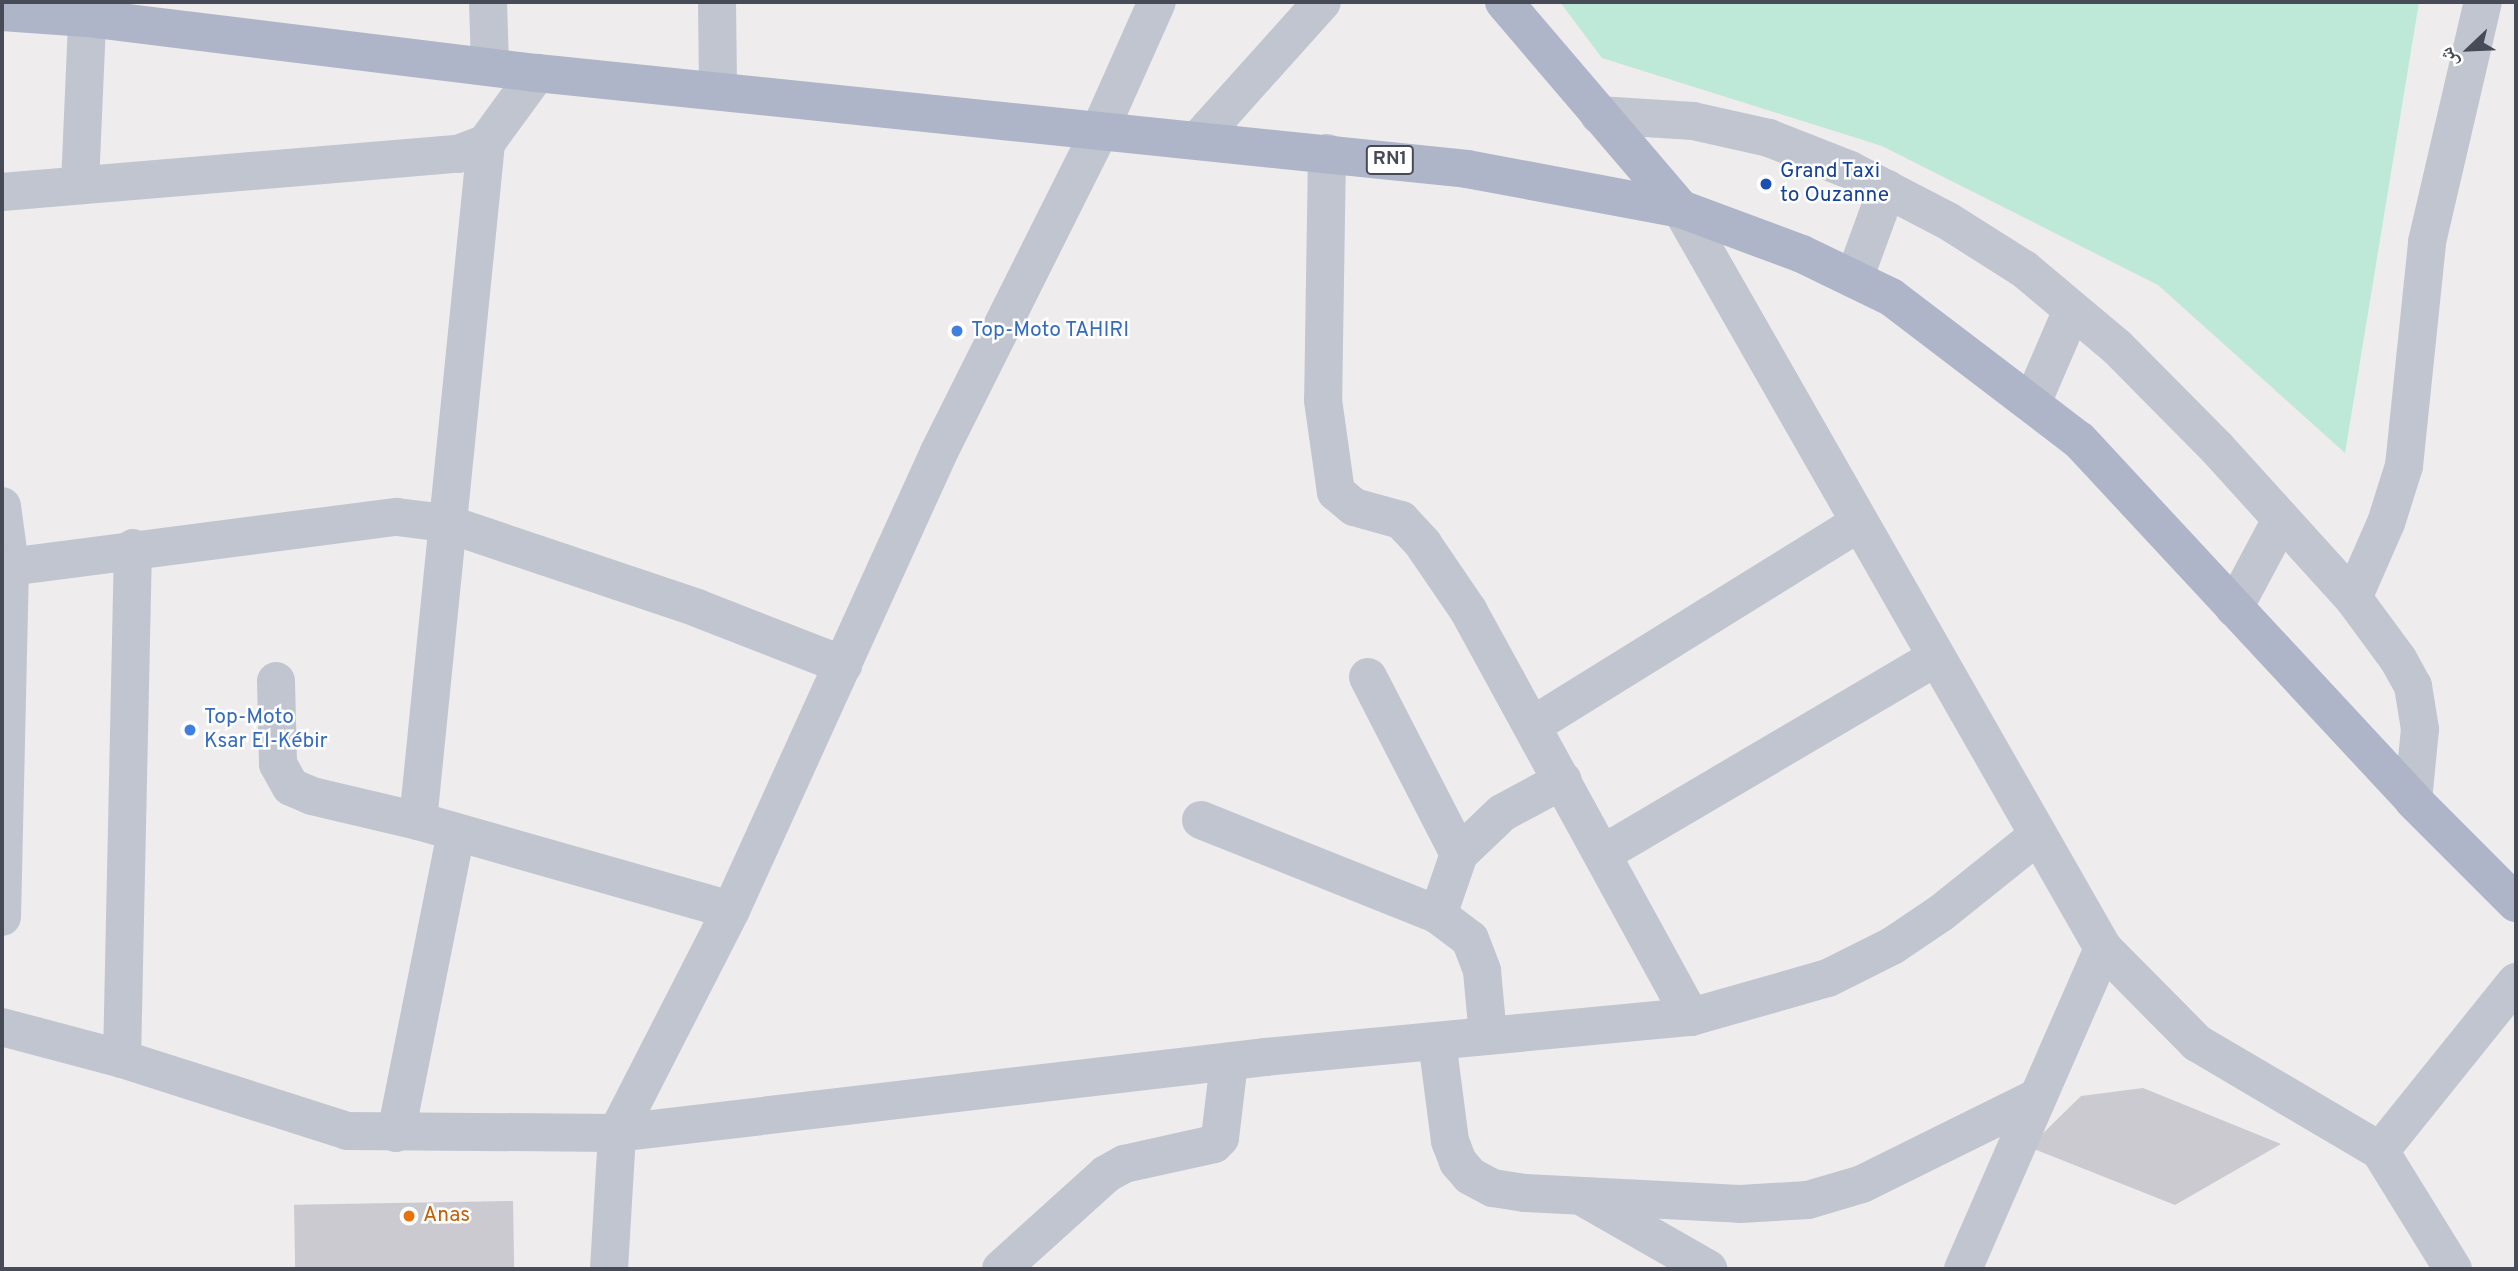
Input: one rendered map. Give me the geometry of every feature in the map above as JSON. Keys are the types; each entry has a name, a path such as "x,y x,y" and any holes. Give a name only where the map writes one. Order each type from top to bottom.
{"main road":[{"path":"1504,2 1681,209"},
{"name":"RN1","path":"2,12 88,10 537,73 1099,132 1199,139 1467,169 1681,209 1854,279 1891,297 2079,440 2413,800 2516,903"}],"street":[{"path":"488,2 490,66"},
{"path":"717,2 718,90"},
{"path":"609,1269 617,1133 731,910 939,452 1099,132 1157,2"},
{"path":"1199,139 1322,2"},
{"path":"2353,598 2386,523 2404,466 2427,242 2483,2"},
{"path":"80,184 88,10"},
{"path":"418,821 445,523 486,143 537,73"},
{"path":"1600,114 1693,121 1769,138 1887,189 2024,269 2117,347 2353,598 2413,686 2420,729 2413,800"},
{"path":"2,192 424,159 486,143"},
{"path":"1327,153 1322,400 1336,492 1345,502 1380,511 1413,532 1468,610 1604,853 1691,1017"},
{"path":"1854,279 1887,189"},
{"path":"1681,209 2103,948 2197,1043 2381,1151 2453,1269"},
{"path":"2032,403 2072,310"},
{"path":"2,506 6,566 2,917"},
{"path":"6,566 354,520 397,517 445,523 697,608 843,665"},
{"path":"2234,608 2281,520"},
{"path":"1533,725 1859,523"},
{"path":"122,1059 132,548"},
{"path":"1604,853 1936,658"},
{"path":"1368,677 1459,854"},
{"path":"276,681 278,764 291,787 312,796 418,821 731,910"},
{"path":"1438,915 1459,854 1502,813 1563,780"},
{"path":"1201,820 1438,915 1470,939 1482,971 1488,1036"},
{"path":"396,1133 456,833"},
{"path":"2,1027 122,1059 347,1131 617,1133 1229,1062 1691,1017 1828,978 1881,951 1941,913 2037,836"},
{"path":"1963,1269 2103,948"},
{"path":"2381,1151 2516,982"},
{"path":"1437,1041 1450,1141 1470,1176 1493,1188 1741,1204 1808,1200 1862,1184 2038,1097"},
{"path":"1002,1269 1106,1174 1124,1164 1214,1144 1220,1138 1229,1062"},
{"path":"1580,1195 1708,1269"}],"green space":[{"path":"1560,2 2419,2 2345,453 2158,285 1882,146 1602,58"}],"building":[{"path":"2143,1088 2281,1144 2175,1205 2029,1147 2081,1096"},
{"path":"513,1201 514,1269 295,1269 294,1205"}],"place":[{"name":"Grand Taxi to Ouzanne","path":"1766,184"},
{"name":"Top-Moto TAHIRI","path":"957,331"},
{"name":"Top-Moto Ksar El-Kébir","path":"190,730"},
{"name":"Anas","path":"409,1216"}]}
